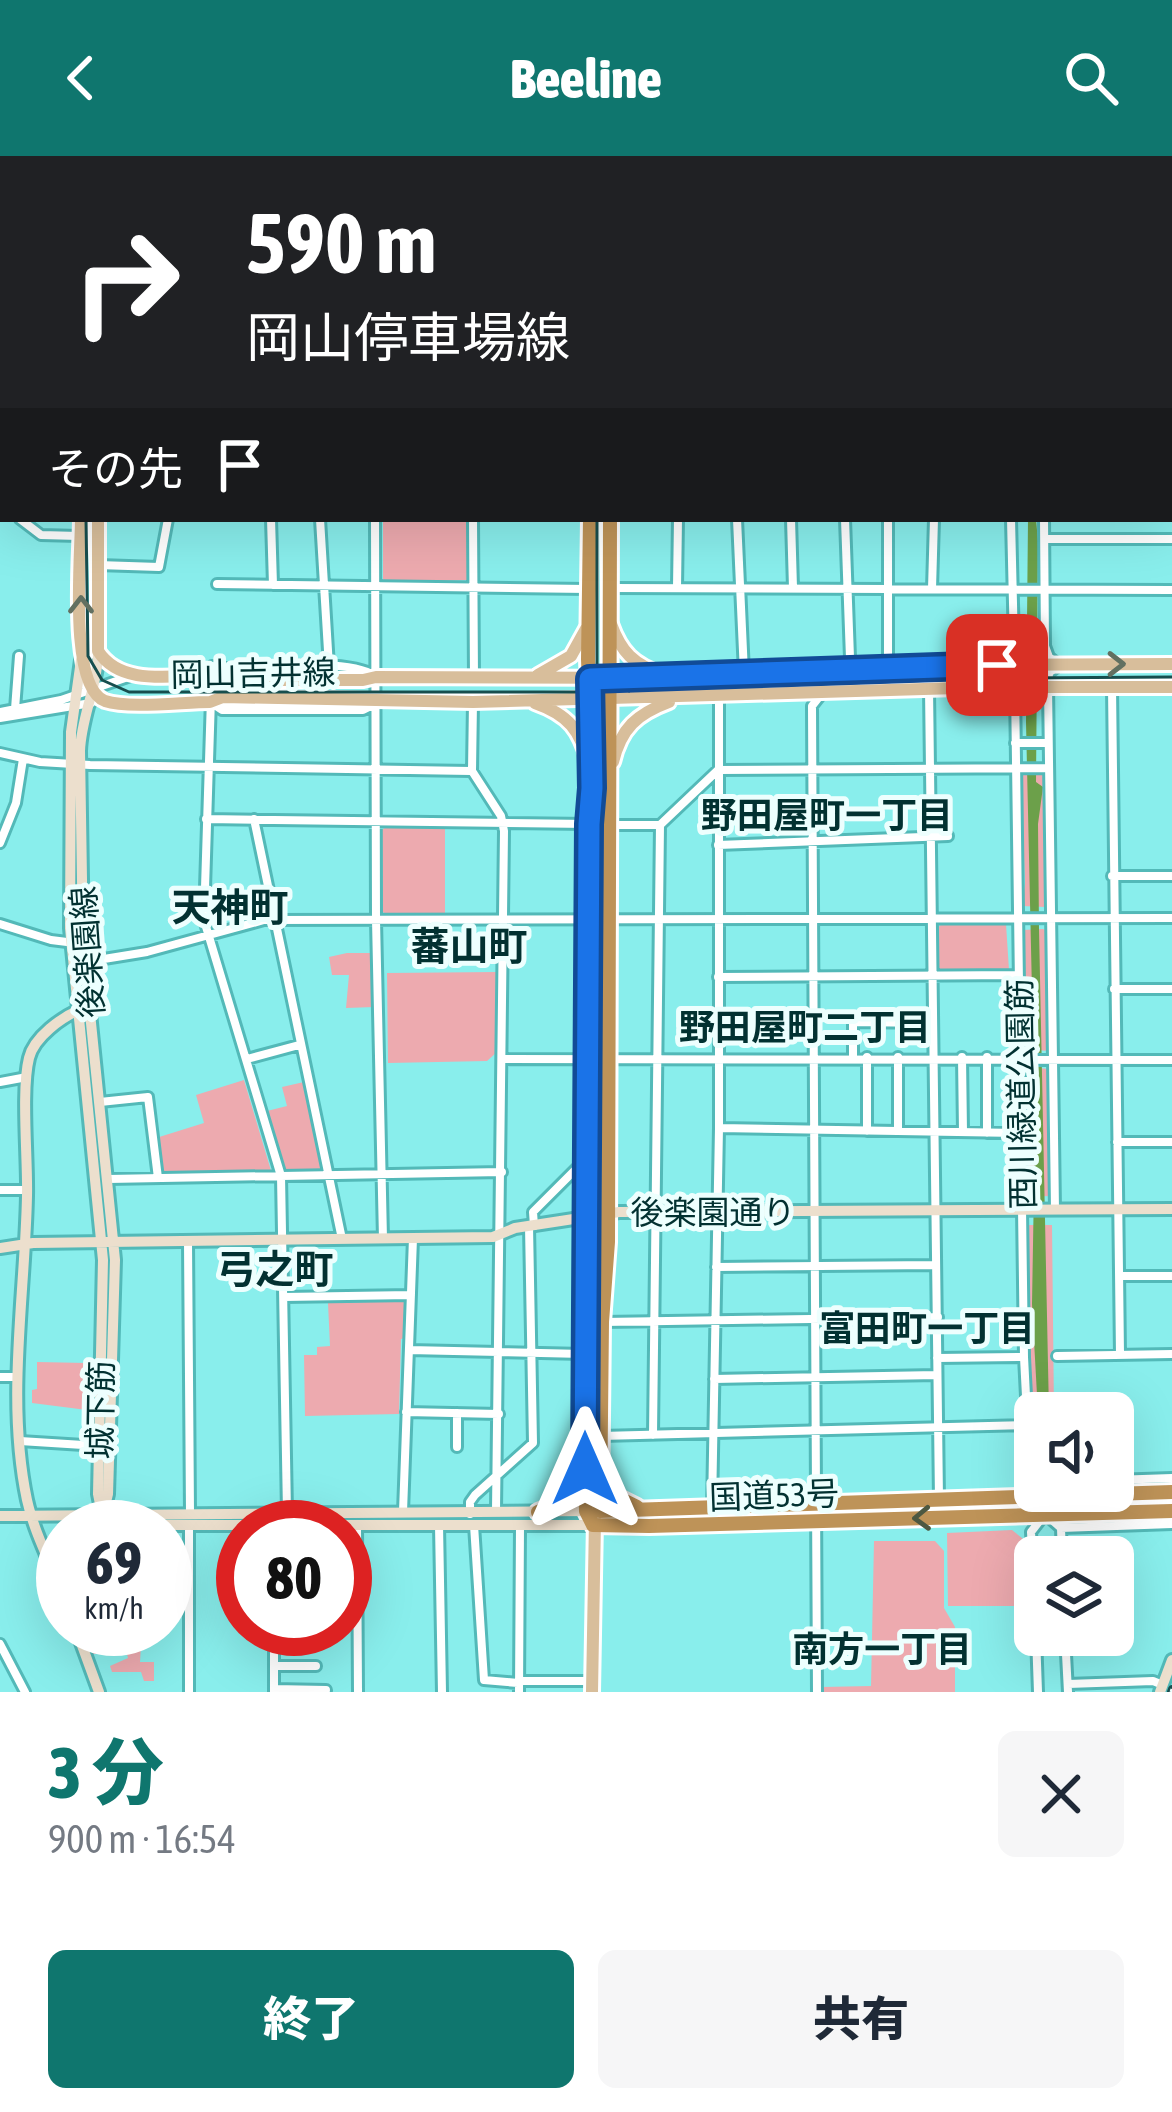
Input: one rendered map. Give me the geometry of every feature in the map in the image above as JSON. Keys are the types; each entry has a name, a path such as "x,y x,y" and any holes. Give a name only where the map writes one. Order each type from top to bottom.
{"highway":[{"path":"538,1512 572,1498 593,1470 600,1436 607,1289 609,825 591,698 590,522"},
{"path":"593,1516 586,1354 589,824 600,777 608,698 610,522"},
{"path":"593,1470 621,1501 647,1510"},
{"name":"国道53号","path":"1134,1497 1172,1492"},
{"name":"国道53号","path":"593,1516 647,1510 940,1501 1014,1507"},
{"name":"国道53号","path":"1134,1510 1172,1511"},
{"name":"国道53号","path":"593,1516 815,1521 1014,1511"}],"main road":[{"path":"78,699 81,522"},
{"path":"98,522 98,651"},
{"path":"609,617 622,650 631,659 642,667 682,678"},
{"path":"526,680 571,656 584,638 589,618"},
{"name":"岡山吉井線","path":"98,651 115,670 134,675 211,670 223,680 682,678 1000,665 1172,664"},
{"name":"岡山吉井線","path":"78,699 363,698 376,703 719,695 815,698 929,688 1172,686"},
{"path":"600,777 632,721 681,698"},
{"path":"528,700 556,710 576,728 600,777"},
{"path":"592,1687 593,1516"}],"street":[{"path":"24,522 41,535 81,536"},
{"path":"98,565 160,565 167,522"},
{"path":"271,522 273,585"},
{"path":"320,522 329,668"},
{"path":"375,522 383,1239"},
{"path":"473,522 475,679"},
{"path":"677,587 678,522"},
{"path":"737,522 744,674"},
{"path":"791,522 794,588"},
{"path":"815,698 850,658 845,522"},
{"path":"888,522 888,669"},
{"path":"932,590 934,522"},
{"path":"1011,522 1014,646 1010,658 1000,665 1013,674 1015,686"},
{"path":"1044,522 1036,591 1048,657 1059,664 1049,673 1048,686"},
{"path":"1045,538 1172,539"},
{"path":"217,584 590,589"},
{"path":"609,588 1172,590"},
{"path":"1014,646 1048,686"},
{"path":"1015,686 1045,646"},
{"name":"後楽園線","path":"98,651 78,699 77,944 108,1243"},
{"path":"15,709 19,656"},
{"path":"287,1500 281,1176 204,920 211,670 363,668 376,676"},
{"path":"798,672 810,680 815,698 817,1692"},
{"path":"0,715 44,711 134,675"},
{"name":"西川緑道公園筋","path":"1015,686 1015,743 1021,768 1025,1392"},
{"name":"西川緑道公園筋","path":"1048,686 1038,743 1043,768 1050,1212"},
{"path":"1112,686 1120,1355"},
{"path":"929,688 940,1501"},
{"path":"712,1508 719,1129 719,695"},
{"path":"0,715 78,699"},
{"path":"473,702 472,771 503,822 496,1513"},
{"path":"44,711 76,729"},
{"path":"1015,743 1038,743"},
{"path":"0,753 76,764 472,771"},
{"path":"0,843 16,803 23,759"},
{"path":"609,825 660,825 718,770 1043,768"},
{"path":"206,819 589,824"},
{"path":"254,819 342,1240"},
{"path":"653,1435 660,825"},
{"path":"718,845 948,836"},
{"path":"1112,876 1172,876"},
{"path":"79,964 274,920 1172,918"},
{"path":"0,924 77,944"},
{"path":"718,977 1019,974"},
{"path":"1114,989 1172,988"},
{"path":"36,1525 27,1501 20,1441 28,1076 34,1046 64,1016 84,1008"},
{"name":"後楽園線","path":"84,1008 108,1179 108,1243"},
{"path":"853,1057 853,1022 932,1023"},
{"path":"247,1059 298,1045"},
{"path":"867,1057 867,1131"},
{"path":"962,1057 963,1132"},
{"path":"987,1057 987,1133"},
{"path":"898,1058 898,1131"},
{"path":"503,1060 1172,1060"},
{"path":"0,1082 28,1076"},
{"path":"100,1102 148,1097 158,1178"},
{"path":"719,1129 1021,1133"},
{"path":"1117,1142 1172,1142"},
{"path":"588,1157 533,1211 533,1443 470,1502 484,1680 519,1686 592,1687"},
{"path":"108,1179 502,1172"},
{"path":"0,1190 27,1190"},
{"name":"後楽園通り","path":"108,1243 501,1234 608,1215 658,1212 1172,1209"},
{"path":"403,1512 413,1238"},
{"path":"188,1242 190,1500"},
{"path":"0,1248 108,1243"},
{"name":"城下筋","path":"99,1500 108,1243"},
{"name":"城下筋","path":"106,1500 108,1243"},
{"path":"716,1267 937,1265"},
{"path":"1119,1276 1172,1276"},
{"path":"284,1297 411,1295"},
{"path":"602,1322 938,1317"},
{"path":"409,1350 586,1354"},
{"path":"1057,1356 1172,1354"},
{"path":"937,1358 1024,1357"},
{"path":"714,1379 937,1375"},
{"path":"0,1377 19,1377"},
{"path":"406,1412 499,1414"},
{"path":"457,1413 457,1447"},
{"path":"600,1436 1014,1425"},
{"path":"20,1441 99,1447"},
{"path":"1134,1479 1172,1478"},
{"path":"372,1512 520,1524 593,1516"},
{"path":"1071,1512 1172,1524"},
{"path":"372,1524 439,1525 496,1513 593,1516"},
{"path":"0,1516 36,1517"},
{"path":"519,1686 520,1524"},
{"path":"439,1525 442,1692"},
{"path":"0,1644 25,1692"},
{"path":"86,1656 99,1692"},
{"path":"190,1656 190,1692"},
{"path":"274,1656 274,1691 326,1690"},
{"path":"358,1656 358,1692"},
{"path":"1037,1656 1038,1692"},
{"path":"1066,1656 1068,1688 1153,1681 1161,1688 1172,1660"},
{"path":"274,1666 316,1666"}],"shaded area":[{"path":"383,522 469,522 468,580 387,583 383,579"},
{"path":"1028,522 1036,522 1038,541 1036,782 1043,787 1038,824 1049,1392 1037,1392 1032,1304 1035,1127 1026,722"},
{"path":"1044,775 1045,907 1022,906 1021,777"},
{"path":"445,828 445,915 383,912 382,830"},
{"path":"942,924 1006,924 1009,970 941,973 937,928"},
{"path":"1023,930 1048,931 1049,1051 1024,1049"},
{"path":"374,953 374,1007 346,1008 349,975 332,975 329,957"},
{"path":"497,972 497,1052 487,1061 388,1063 387,973"},
{"path":"1024,1067 1050,1069 1050,1196 1026,1197"},
{"path":"244,1080 272,1174 163,1175 156,1138 204,1123 196,1095"},
{"path":"304,1082 324,1169 286,1172 267,1111 287,1106 282,1087"},
{"path":"1027,1225 1052,1225 1054,1392 1029,1392"},
{"path":"407,1301 399,1414 305,1416 304,1355 317,1355 317,1347 330,1346 328,1303"},
{"path":"37,1362 87,1363 87,1410 32,1403"},
{"path":"1012,1530 1020,1536 1014,1536 1014,1606 948,1606 947,1533"},
{"path":"874,1541 935,1541 944,1551 944,1608 955,1627 955,1692 822,1692 822,1687 871,1686"},
{"path":"140,1656 140,1662 154,1662 154,1681 144,1681 141,1672 112,1672 110,1666"}],"tram line":[{"path":"86,522 88,656 102,680 129,692 574,692 1172,677"},
{"path":"597,522 597,664 609,681 629,691"}],"district":[{"name":"野田屋町一丁目","path":"827,815"},
{"name":"天神町","path":"230,907"},
{"name":"蕃山町","path":"469,946"},
{"name":"野田屋町二丁目","path":"805,1027"},
{"name":"弓之町","path":"275,1269"},
{"name":"富田町一丁目","path":"927,1328"},
{"name":"南方一丁目","path":"882,1649"}],"route":[{"path":"585,1469 590,679 997,665"}]}
